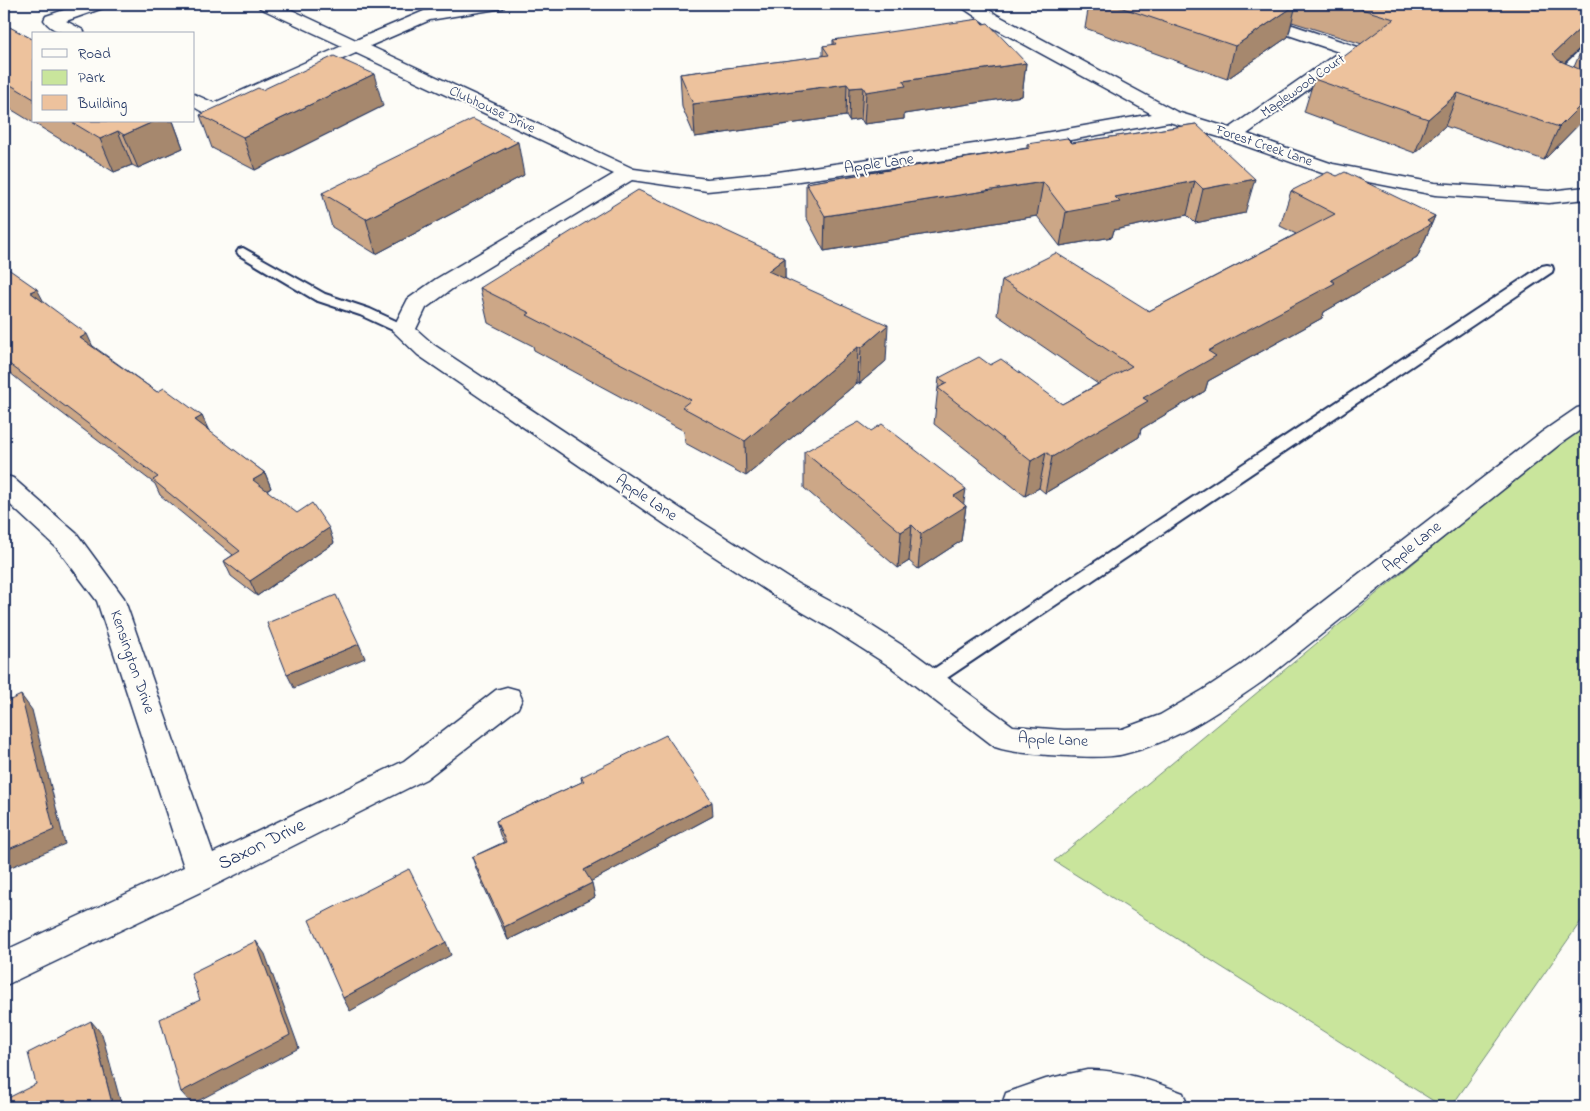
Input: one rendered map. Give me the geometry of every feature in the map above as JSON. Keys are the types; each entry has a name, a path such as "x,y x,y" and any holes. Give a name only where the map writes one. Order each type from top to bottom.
{"street":[{"path":"73,32 52,20 97,4"},
{"name":"Clubhouse Drive","path":"266,4 629,174"},
{"path":"195,100 213,110 424,16 497,4"},
{"name":"Forest Creek Lane","path":"969,4 991,19 1170,116 1233,135 1330,169 1435,189 1549,197 1586,193"},
{"name":"Maplewood Court","path":"1214,4 1352,51 1233,135"},
{"path":"1586,54 1550,86 1586,103"},
{"name":"Apple Lane","path":"629,174 707,185 778,178 1016,144 1170,116"},
{"path":"404,330 416,304 444,284 629,174"},
{"name":"Apple Lane","path":"404,330 426,350 511,408 788,591 840,620 930,681 1006,738 1064,743 1122,742 1171,724 1214,699 1252,672 1550,438 1586,414"},
{"name":"Kensington Drive","path":"4,484 67,541 110,598 203,874"},
{"name":"Saxon Drive","path":"4,969 415,770 507,699"},
{"path":"1020,1107 1034,1100 1094,1089 1158,1102 1169,1107"}],"lane":[{"path":"243,252 320,297 365,312 404,330"},
{"path":"930,681 1547,270"}],"green space":[{"path":"1586,420 1586,914 1451,1107 1443,1107 1054,861"}],"building":[{"path":"1111,4 1292,4 1296,5 1235,46"},
{"path":"1345,4 1586,4 1586,23 1553,54 1558,60 1586,72 1586,100 1559,127 1458,93 1428,119 1314,79 1394,19"},
{"path":"979,19 983,24 988,23 1026,63 903,81 906,86 866,92 863,87 850,88 847,84 693,104 680,74 829,55 823,46 836,44 833,40"},
{"path":"4,24 32,39 32,98 4,81"},
{"path":"1586,47 1586,55 1580,53"},
{"path":"334,56 374,74 243,137 200,115 258,88 262,90"},
{"path":"473,119 518,142 366,219 322,193"},
{"path":"72,122 153,122 124,135 118,131 100,139"},
{"path":"1196,124 1255,179 1203,189 1195,181 1115,197 1120,202 1066,212 1043,182 825,216 806,183 1030,148 1027,144 1067,138 1072,143"},
{"path":"1328,172 1337,176 1345,172 1435,216 1427,221 1431,224 1331,280 1335,283 1208,351 1216,356 1143,398 1148,401 1052,457 1046,452 1031,461 938,388 947,383 939,378 979,357 990,365 1001,359 1062,404 1132,366 1002,280 1056,253 1149,311 1335,214 1291,191"},
{"path":"638,190 785,258 768,271 888,325 861,348 858,347 745,441 682,407 691,400 527,315 530,313 480,288"},
{"path":"4,266 37,289 30,292 87,334 80,338 157,392 164,388 202,416 195,420 265,473 253,480 297,513 312,503 329,528 250,581 224,561 240,551 153,480 158,477 4,360"},
{"path":"859,422 871,431 882,424 966,489 954,496 966,506 921,534 912,525 901,532 804,452"},
{"path":"336,595 359,644 287,674 267,623"},
{"path":"21,695 54,830 4,851 4,703"},
{"path":"666,735 712,802 584,870 592,883 504,927 472,857 506,842 496,821 584,781 581,777"},
{"path":"409,869 446,942 343,998 309,920"},
{"path":"256,941 290,1035 181,1092 160,1019 200,1000 191,973"},
{"path":"91,1021 113,1107 4,1107 4,1100 36,1084 28,1053"}]}
